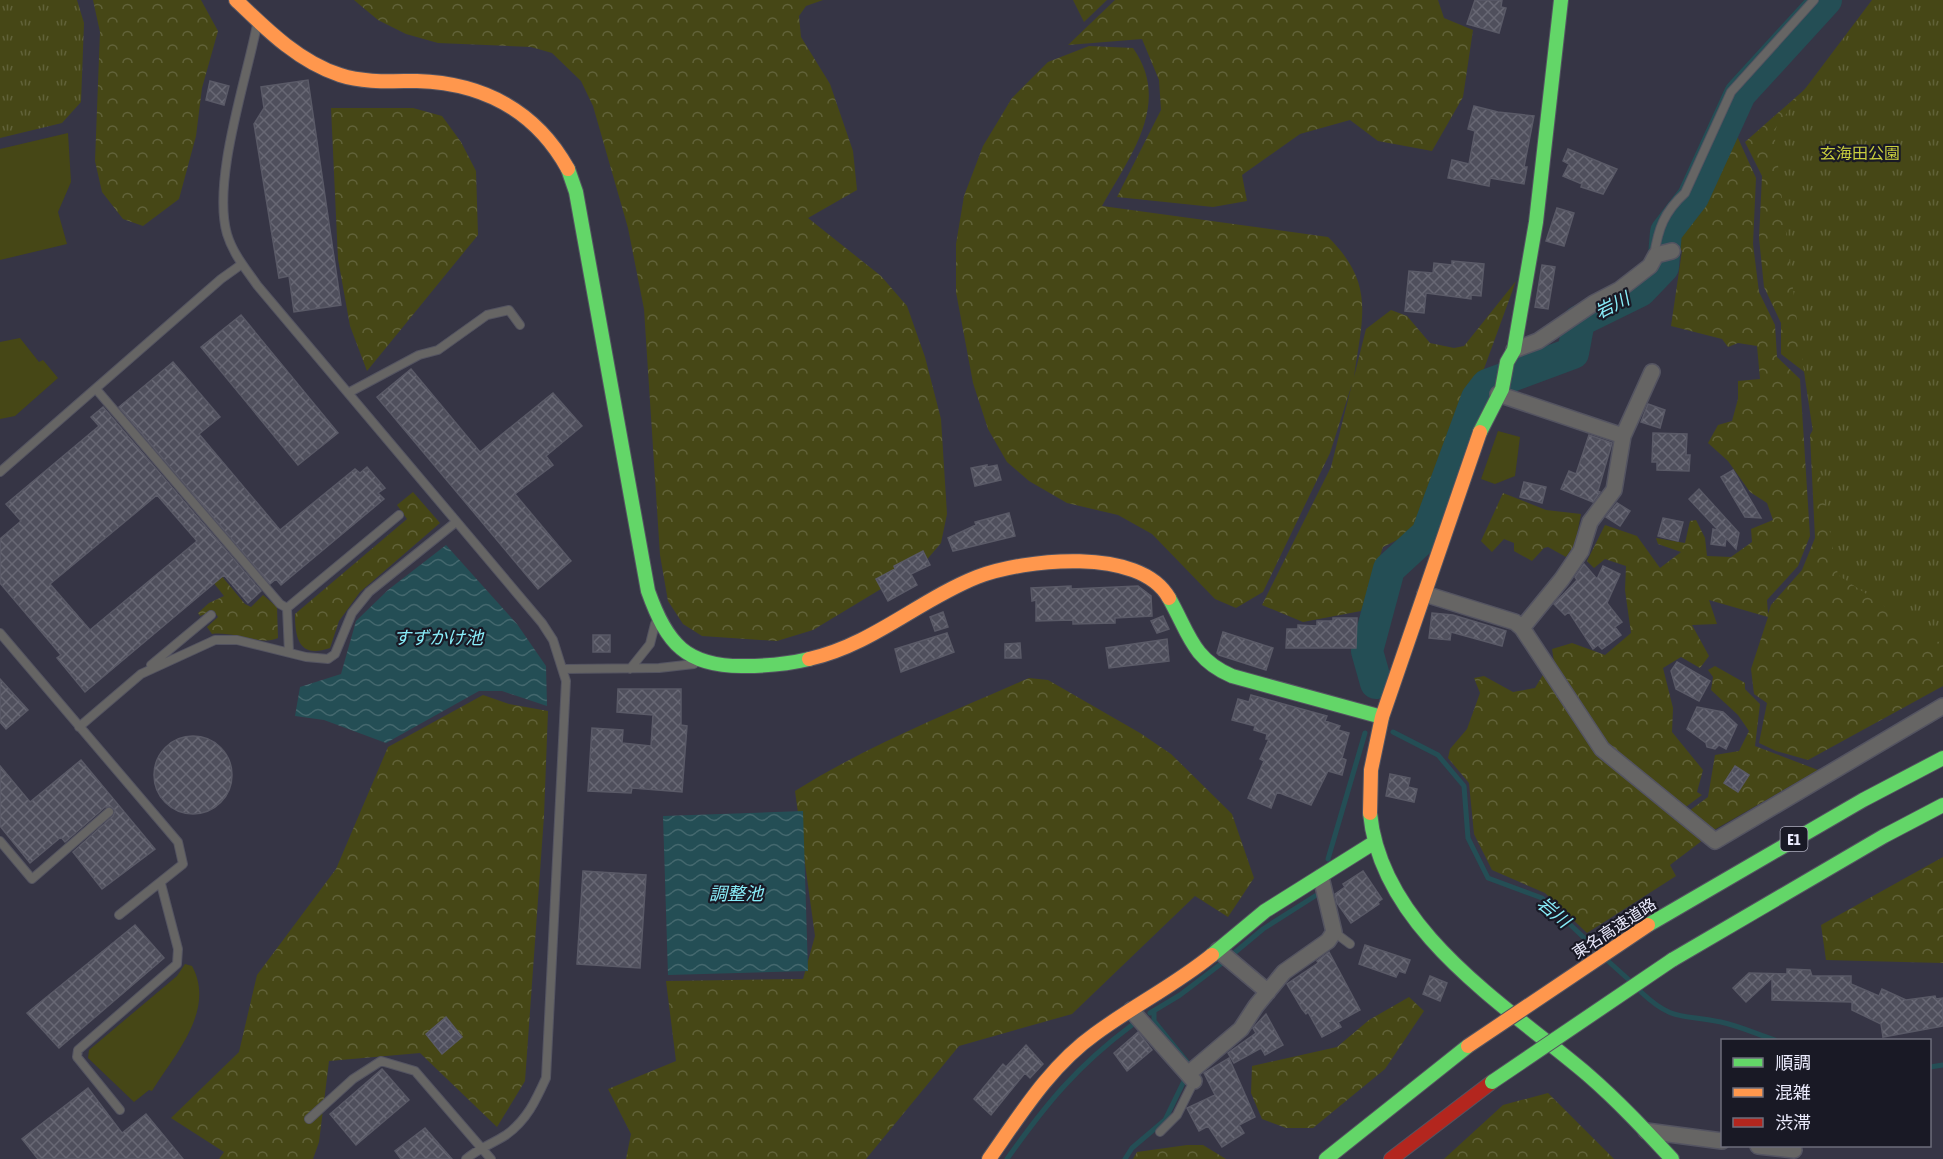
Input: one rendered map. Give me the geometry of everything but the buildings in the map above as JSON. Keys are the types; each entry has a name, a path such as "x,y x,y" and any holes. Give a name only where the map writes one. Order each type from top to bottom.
{"main road":[{"path":"236,0 258,21 316,64 340,75 369,81 431,81 468,85 484,90 521,112 563,161 574,183 648,591 656,614 668,636 684,651 705,664 772,666 809,661 848,648 980,575 1021,568 1080,563 1117,565 1154,579 1165,590 1198,653 1211,666 1232,676 1382,717"},
{"path":"1562,0 1536,222 1511,356 1500,391 1482,426 1382,717 1371,767 1370,799 1375,842 1380,860 1393,885 1429,936 1487,991 1590,1078 1672,1159"},
{"name":"東名高速道路","path":"1326,1159 1468,1046 1648,925 1863,800 1943,758"},
{"path":"1391,1159 1492,1082 1583,1018 1672,960 1884,836 1943,806"},
{"path":"989,1159 1043,1083 1093,1035 1184,978 1265,911 1375,842"}],"street":[{"path":"1511,356 1538,341 1594,303 1619,290 1650,266 1655,256 1672,251"},
{"path":"1522,628 1562,579 1581,551 1590,522 1614,490 1623,436 1652,372"},
{"path":"1500,391 1623,436"},
{"path":"1425,594 1515,622 1522,628 1602,749 1715,841 1943,706"},
{"path":"1131,1010 1191,1077 1241,1029 1284,972 1328,941 1334,932 1321,877"},
{"path":"1218,950 1268,992"},
{"path":"1646,1131 1721,1141"},
{"path":"1767,1147 1794,1150"}],"lane":[{"path":"1655,256 1658,228 1685,193 1731,92 1814,0"},
{"path":"258,21 232,137 224,199 228,236 242,264 542,623 553,640 564,669 567,706 546,1078 531,1111 505,1135 481,1146 466,1159"},
{"path":"0,472 221,279 242,264"},
{"path":"348,393 419,355 438,350 487,315 509,310 520,325"},
{"path":"96,389 280,604 287,608"},
{"path":"287,608 399,515"},
{"path":"141,674 214,639 237,640 320,660 335,654 346,625 365,597 382,580 456,522"},
{"path":"287,608 289,652"},
{"path":"630,669 650,644 656,614"},
{"path":"79,727 212,615"},
{"path":"0,633 178,843 183,864 119,915"},
{"path":"564,669 630,669 705,664"},
{"path":"0,842 32,879 109,812"},
{"path":"120,1110 77,1057 78,1050 177,964 178,949 160,884"},
{"path":"1334,932 1350,944"},
{"path":"309,1119 354,1079 381,1061 415,1071 491,1159"},
{"path":"1160,1132 1178,1115 1191,1077"}],"green space":[{"path":"0,0 77,0 84,23 81,102 62,123 0,138"},
{"path":"93,0 201,0 218,31 202,88 196,136 179,199 143,226 123,219 102,192 95,161 100,32"},
{"path":"354,0 823,0 806,6 799,16 801,37 830,84 853,151 857,190 808,218 881,276 907,306 925,357 941,419 947,514 941,543 924,563 813,630 777,641 702,636 683,624 668,601 660,555 644,309 628,228 593,106 581,81 552,53 531,47 438,43 406,34 378,20"},
{"path":"1073,0 1107,0 1084,22"},
{"path":"1115,0 1438,0 1444,18 1473,30 1463,97 1432,151 1378,141 1350,120 1300,134 1242,175 1247,201 1213,207 1117,197 1161,110 1159,80 1142,39 1068,45"},
{"name":"玄海田公園","path":"1872,0 1943,0 1943,640 1938,642 1838,575 1809,409 1774,130"},
{"path":"1943,0 1943,686 1808,760 1776,751 1759,743 1767,703 1754,694 1751,669 1768,617 1709,600 1717,624 1692,625 1709,656 1700,668 1681,657 1663,668 1673,708 1672,732 1703,770 1697,792 1702,795 1683,809 1606,744 1555,668 1552,649 1572,643 1605,655 1631,633 1625,590 1626,566 1605,559 1594,568 1587,561 1605,525 1637,536 1660,568 1681,552 1658,544 1656,538 1685,543 1690,521 1696,520 1705,538 1707,556 1731,557 1752,542 1751,529 1773,520 1767,503 1750,492 1728,461 1708,443 1718,425 1732,421 1738,399 1738,381 1760,379 1757,346 1738,343 1728,347 1722,339 1671,326 1682,251 1673,242 1676,230 1703,197 1733,127 1756,178 1753,244 1759,292 1775,325 1777,357 1800,379 1810,536 1798,566 1767,600 1768,614 1771,605 1802,570 1815,538 1810,435 1833,394 1781,354 1781,323 1764,287 1759,238 1762,176 1745,142 1830,67"},
{"path":"1089,46 1133,48 1144,69 1149,89 1148,109 1143,129 1102,206 1328,237 1353,270 1362,302 1362,319 1354,377 1366,329 1391,310 1407,316 1430,343 1454,348 1464,346 1516,281 1481,377 1417,530 1383,547 1361,611 1303,622 1262,605 1331,467 1352,384 1330,453 1263,592 1236,608 1215,599 1152,534 1118,515 1067,503 1029,481 1007,462 988,429 973,383 956,292 956,244 964,196 983,146 1012,98 1048,62"},
{"path":"331,108 413,108 442,116 461,142 476,171 478,235 367,371 350,326 338,259"},
{"path":"68,133 71,182 58,212 67,244 0,260 0,149"},
{"path":"20,338 39,362 43,360 58,378 15,416 0,419 0,342"},
{"path":"1498,431 1520,437 1515,476 1495,484 1481,479"},
{"path":"413,492 440,523 360,592 339,621 330,648 311,651 305,648 298,638 295,614 407,519 397,505"},
{"path":"1503,493 1546,510 1581,514 1575,544 1566,557 1548,547 1544,548 1532,561 1514,551 1514,543 1504,539 1492,552 1481,541"},
{"path":"200,550 245,604 251,607 263,595 277,607 278,638 264,640 229,634 212,634 207,627 218,617 214,611 200,616 198,613 209,603 224,596 190,553"},
{"path":"1715,666 1745,683 1745,689 1760,704 1755,746 1818,770 1714,830 1689,811 1708,797 1715,755 1739,751 1749,731 1738,715 1711,690 1713,677 1708,670"},
{"path":"1544,673 1590,746 1703,840 1670,865 1676,876 1587,933 1545,893 1492,870 1474,834 1469,783 1448,758 1450,749 1467,729 1480,693 1474,678 1484,676 1513,692 1535,688"},
{"path":"1029,678 1048,680 1140,733 1171,754 1232,814 1254,878 1228,917 1195,896 1072,1014 959,1046 866,1159 626,1159 631,1134 608,1089 676,1061 666,981 803,979 815,936 795,791 880,744"},
{"path":"483,695 509,704 548,711 544,816 525,1081 497,1127 420,1053 329,1061 319,1142 313,1159 219,1159 224,1152 171,1118 239,1052 257,975 336,869 388,747"},
{"path":"1943,857 1943,963 1826,960 1821,925"},
{"path":"185,964 192,966 198,982 199,999 196,1015 181,1047 152,1091 149,1090 134,1102 88,1058 89,1050 177,976"},
{"path":"1409,997 1424,1011 1385,1069 1313,1128 1286,1128 1262,1119 1251,1093 1252,1066 1337,1047 1369,1020"},
{"path":"1548,1093 1614,1159 1444,1159 1503,1105"},
{"path":"1203,1145 1226,1159 1133,1159 1137,1152"}],"water":[{"name":"すずかけ池","path":"446,545 517,624 546,666 547,706 502,691 479,691 386,743 324,720 295,716 300,687 341,674 356,621 388,590"},
{"name":"調整池","path":"803,811 808,971 668,975 663,816"}],"waterway":[{"name":"岩川","path":"1376,683 1367,651 1389,569 1427,534 1477,398 1487,385 1573,353 1579,321 1640,291 1663,267 1666,232 1693,197 1740,94 1826,0"},
{"name":"岩川","path":"1393,732 1438,755 1464,786 1468,838 1488,878 1542,898 1597,950"},
{"path":"1328,859 1365,733"},
{"path":"1233,954 1263,929 1315,896"},
{"name":"岩川","path":"1608,961 1628,979"},
{"path":"1150,1013 1180,995 1222,963"},
{"name":"岩川","path":"1641,992 1670,1013 1728,1024 1772,1039"},
{"path":"1154,1011 1154,1021 1188,1063"},
{"path":"1007,1159 1064,1087 1112,1040 1132,1025"},
{"name":"岩川","path":"1931,1067 1943,1065"},
{"path":"1125,1159 1132,1148 1165,1120 1184,1081"}],"traffic: fast":[{"path":"1480,432 1502,389 1507,362 1514,350 1536,222 1561,0"},
{"path":"568,169 576,192 648,591 655,609 671,638 693,657 708,662 753,666 809,659"},
{"path":"1169,598 1193,644 1208,662 1219,669 1232,676 1382,717"},
{"path":"1648,925 1863,800 1943,758"},
{"path":"1672,960 1884,836 1943,805"},
{"path":"1370,813 1379,855 1397,894 1422,929 1486,993 1599,1085 1672,1159"},
{"path":"1212,955 1265,911 1375,842"},
{"path":"1492,1082 1672,960"},
{"path":"1326,1159 1468,1046"}],"traffic: slow":[{"path":"236,0 284,44 311,62 340,75 378,81 417,81 464,87 505,104 524,116 540,131 568,169"},
{"path":"1370,813 1371,770 1382,717 1480,432"},
{"path":"809,659 854,644 977,577 1023,565 1080,561 1108,564 1133,570 1154,581 1169,598"},
{"path":"1468,1046 1648,925"},
{"path":"989,1159 1037,1092 1079,1047 1109,1024 1212,955"}],"traffic: jam":[{"path":"1391,1159 1492,1082"}]}
